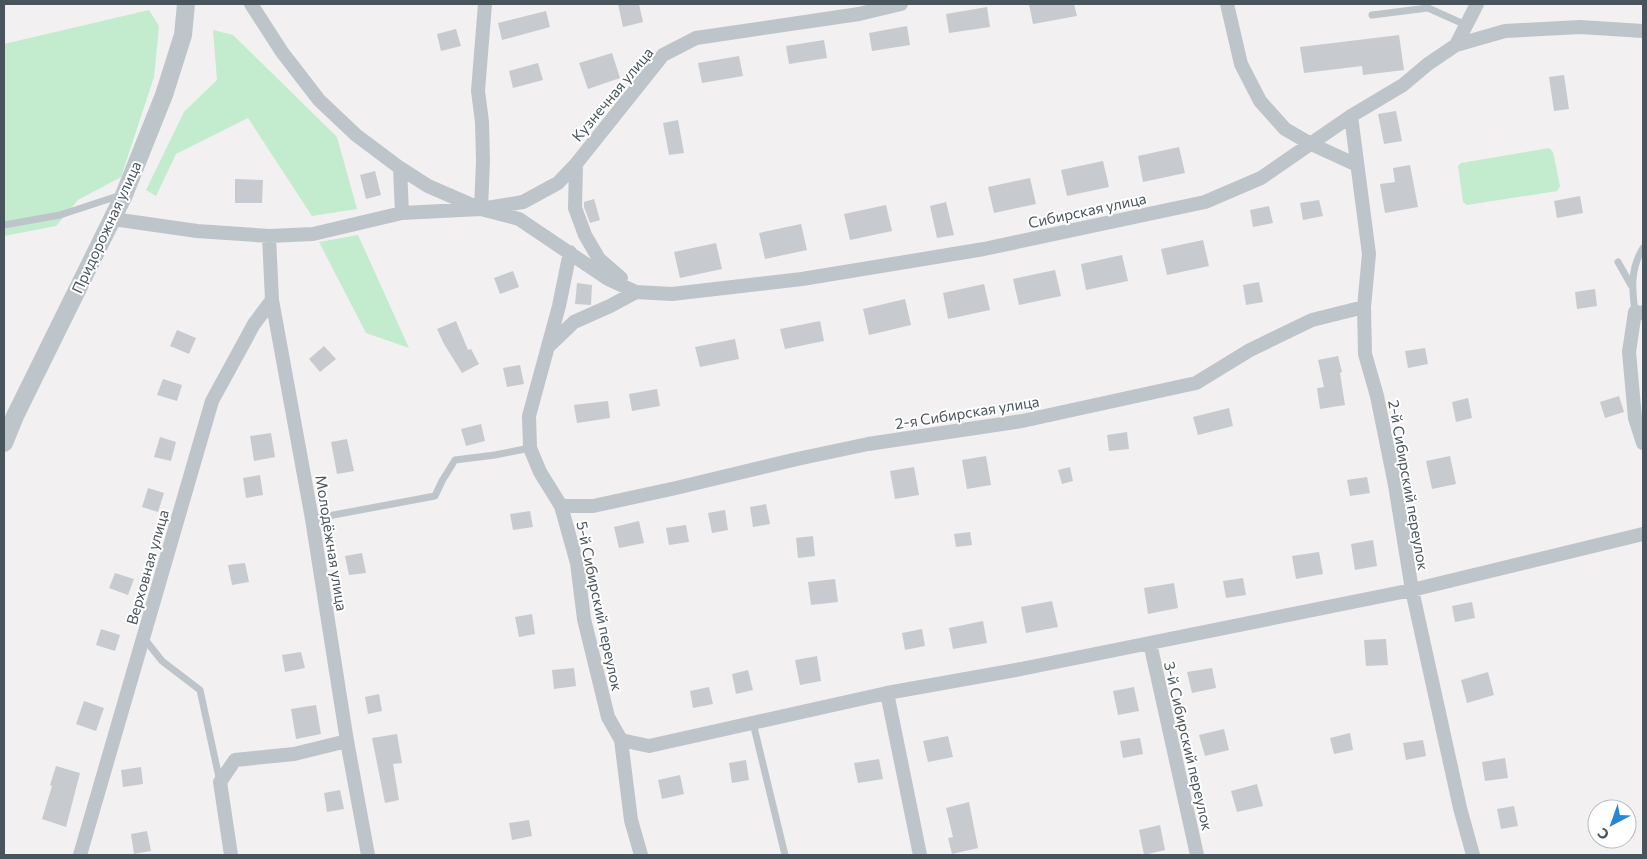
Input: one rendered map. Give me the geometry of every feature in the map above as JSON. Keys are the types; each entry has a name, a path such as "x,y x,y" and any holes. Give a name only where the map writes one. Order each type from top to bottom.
{"street":[{"name":"Придорожная улица","path":"4,443 9,416 113,219 124,194 164,95 183,35 186,4"},
{"path":"251,4 282,52 319,100 356,135 400,168 428,186 481,209 519,219 608,279 636,292"},
{"path":"481,209 483,161 482,122 478,92 485,4"},
{"name":"Кузнечная улица","path":"481,209 524,202 558,183 576,164 663,55 696,38 859,14 900,4"},
{"path":"1226,4 1241,64 1260,101 1285,129 1311,144 1357,165"},
{"name":"Сибирская улица","path":"636,292 672,294 802,279 984,249 1205,202 1261,178 1352,116 1403,86 1428,64 1456,45 1477,4"},
{"path":"1456,45 1505,31 1580,27 1643,31"},
{"name":"2-й Сибирский переулок","path":"1352,116 1369,254 1364,307 1364,354 1376,396 1395,485 1412,590 1458,799 1473,855"},
{"path":"576,164 575,208 585,234 599,258 636,292"},
{"path":"400,168 402,213"},
{"path":"113,219 197,231 269,236 313,234 402,213 481,209"},
{"name":"Молодёжная улица","path":"269,236 272,300 312,519 347,741 368,855"},
{"name":"5-й Сибирский переулок","path":"570,252 548,346 528,416 530,448 540,472 561,506 577,563 584,619 608,717 621,740 631,820 641,855"},
{"path":"548,346 574,322 636,292"},
{"name":"Верховная улица","path":"80,855 212,401 254,324 272,300"},
{"name":"2-я Сибирская улица","path":"561,506 593,506 850,448 1022,421 1196,383 1250,350 1312,320 1364,307"},
{"path":"1639,312 1629,352 1636,418 1643,443"},
{"path":"621,740 649,746 887,693 1021,669 1412,590 1643,534"},
{"name":"3-й Сибирский переулок","path":"1150,643 1198,855"},
{"path":"887,693 920,855"},
{"path":"231,855 220,782 235,760 294,754 347,741"},
{"path":"85,838 88,855"}],"lane":[{"path":"1372,15 1428,8 1466,25"},
{"path":"4,225 60,215 124,194"},
{"path":"1631,285 1639,254 1643,248"},
{"path":"1618,262 1631,285 1639,312"},
{"path":"312,519 435,496 455,460 530,448"},
{"path":"144,637 162,660 200,690 220,782"},
{"path":"753,723 785,855"}],"green space":[{"path":"149,10 159,26 154,77 121,177 78,200 56,226 4,236 4,44"},
{"path":"213,30 233,35 337,137 357,209 312,216 248,118 176,154 156,196 146,190 184,112 217,80"},
{"path":"1549,148 1553,152 1560,186 1557,191 1467,205 1463,202 1458,166 1461,163"},
{"path":"358,235 409,348 366,333 319,242"}],"building":[{"path":"618,4 639,4 643,22 623,27"},
{"path":"1029,4 1074,4 1077,16 1033,24"},
{"path":"987,7 990,27 949,33 946,14"},
{"path":"546,11 550,27 502,40 498,23"},
{"path":"907,26 910,45 872,51 869,33"},
{"path":"456,29 461,46 441,51 437,34"},
{"path":"1399,35 1404,70 1363,75 1362,66 1304,73 1300,47"},
{"path":"824,40 827,58 789,64 786,46"},
{"path":"612,53 620,78 588,89 579,63"},
{"path":"739,56 743,76 702,83 698,63"},
{"path":"538,63 543,80 513,88 509,71"},
{"path":"1564,75 1569,109 1554,111 1549,77"},
{"path":"1396,111 1402,141 1384,144 1378,114"},
{"path":"678,120 684,153 669,155 663,123"},
{"path":"1179,147 1185,173 1143,182 1138,156"},
{"path":"1103,161 1109,187 1067,196 1061,170"},
{"path":"1410,165 1418,207 1385,213 1380,184 1395,182 1393,168"},
{"path":"375,171 381,195 366,199 360,175"},
{"path":"1030,178 1036,204 994,213 988,187"},
{"path":"235,179 263,180 262,203 235,203"},
{"path":"1580,196 1583,213 1557,218 1554,201"},
{"path":"594,199 600,220 590,223 584,202"},
{"path":"1319,200 1323,216 1303,220 1300,203"},
{"path":"946,202 954,235 937,238 930,206"},
{"path":"886,205 892,231 850,240 844,214"},
{"path":"1269,206 1273,223 1253,227 1250,210"},
{"path":"801,224 807,250 765,259 759,233"},
{"path":"1203,240 1209,266 1167,275 1161,249"},
{"path":"716,243 722,269 680,278 674,252"},
{"path":"1122,255 1128,281 1086,290 1081,264"},
{"path":"1055,270 1061,296 1019,305 1013,279"},
{"path":"513,271 519,287 500,294 494,278"},
{"path":"1259,282 1263,302 1246,305 1243,285"},
{"path":"577,283 592,285 591,305 575,304"},
{"path":"984,284 990,310 948,319 943,293"},
{"path":"1595,289 1597,306 1577,309 1575,292"},
{"path":"905,299 911,325 869,335 863,309"},
{"path":"456,321 468,350 471,349 479,364 462,373 437,329"},
{"path":"820,321 824,341 785,349 780,329"},
{"path":"177,330 196,338 189,354 170,346"},
{"path":"735,339 739,359 700,367 695,347"},
{"path":"324,346 336,359 320,372 309,359"},
{"path":"1425,348 1428,364 1408,368 1405,351"},
{"path":"1338,356 1342,372 1340,373 1345,405 1320,409 1317,388 1324,387 1318,360"},
{"path":"520,365 524,384 507,387 503,368"},
{"path":"163,379 182,385 177,401 157,395"},
{"path":"657,389 660,406 632,411 629,394"},
{"path":"1619,396 1624,412 1605,418 1600,402"},
{"path":"1468,398 1472,418 1456,422 1452,402"},
{"path":"608,401 610,418 577,423 574,405"},
{"path":"1229,408 1233,426 1198,435 1193,417"},
{"path":"481,424 485,441 466,446 461,429"},
{"path":"1127,432 1129,449 1109,451 1107,435"},
{"path":"271,433 275,457 254,461 250,436"},
{"path":"160,437 176,442 171,461 154,457"},
{"path":"347,439 354,471 337,474 331,442"},
{"path":"986,456 991,485 967,489 962,460"},
{"path":"1450,456 1456,484 1432,489 1426,461"},
{"path":"914,467 919,495 895,499 890,471"},
{"path":"1070,467 1073,481 1062,484 1058,470"},
{"path":"260,475 263,495 246,498 243,478"},
{"path":"1367,477 1370,493 1350,496 1347,480"},
{"path":"148,488 164,493 158,512 142,507"},
{"path":"766,504 770,524 753,527 750,507"},
{"path":"725,510 728,530 712,533 708,513"},
{"path":"530,511 533,527 513,530 510,514"},
{"path":"639,521 644,543 619,548 614,527"},
{"path":"686,525 689,542 669,545 666,528"},
{"path":"970,532 972,545 956,547 954,534"},
{"path":"813,536 815,556 798,558 796,538"},
{"path":"1373,540 1377,566 1355,570 1351,544"},
{"path":"1319,552 1323,574 1296,579 1292,556"},
{"path":"362,553 366,573 349,575 345,556"},
{"path":"245,563 249,582 232,585 228,565"},
{"path":"115,573 134,579 128,595 109,588"},
{"path":"1243,578 1246,595 1226,598 1223,581"},
{"path":"835,579 838,602 811,605 808,582"},
{"path":"1174,583 1178,608 1148,614 1144,588"},
{"path":"1052,601 1058,627 1026,633 1021,607"},
{"path":"1472,602 1475,618 1455,622 1452,606"},
{"path":"532,614 535,634 519,637 515,617"},
{"path":"983,621 987,643 953,649 949,628"},
{"path":"101,629 120,635 115,651 96,645"},
{"path":"922,629 925,646 905,650 902,633"},
{"path":"1386,639 1388,665 1366,666 1364,640"},
{"path":"301,652 305,668 285,672 282,655"},
{"path":"817,656 821,681 800,685 795,660"},
{"path":"574,668 576,686 554,689 552,670"},
{"path":"1212,668 1216,688 1192,693 1187,672"},
{"path":"748,670 753,690 736,694 732,674"},
{"path":"1488,672 1494,695 1467,703 1461,680"},
{"path":"709,687 713,704 693,708 690,691"},
{"path":"1134,687 1139,711 1118,715 1113,691"},
{"path":"379,694 382,711 368,714 365,697"},
{"path":"84,701 104,708 96,731 76,724"},
{"path":"316,705 321,734 296,739 291,709"},
{"path":"1224,729 1229,750 1205,756 1199,735"},
{"path":"1350,733 1353,750 1334,754 1330,738"},
{"path":"397,734 402,763 393,764 399,800 385,803 372,738"},
{"path":"948,736 953,757 928,762 923,741"},
{"path":"1140,738 1143,754 1123,758 1120,741"},
{"path":"1423,740 1426,756 1406,760 1403,743"},
{"path":"1505,758 1508,778 1485,781 1482,762"},
{"path":"879,759 883,779 858,783 854,763"},
{"path":"746,760 749,780 732,783 729,763"},
{"path":"56,766 80,773 66,827 42,819"},
{"path":"141,767 143,784 123,787 121,770"},
{"path":"680,775 684,794 662,799 658,780"},
{"path":"1257,784 1263,806 1237,812 1231,791"},
{"path":"340,790 344,809 327,812 324,793"},
{"path":"969,802 978,848 952,854 948,838 953,837 946,808"},
{"path":"1514,806 1518,826 1501,829 1497,809"},
{"path":"529,820 532,836 512,840 509,823"},
{"path":"1160,825 1165,850 1144,855 1139,830"},
{"path":"147,831 151,851 134,854 131,834"}]}
